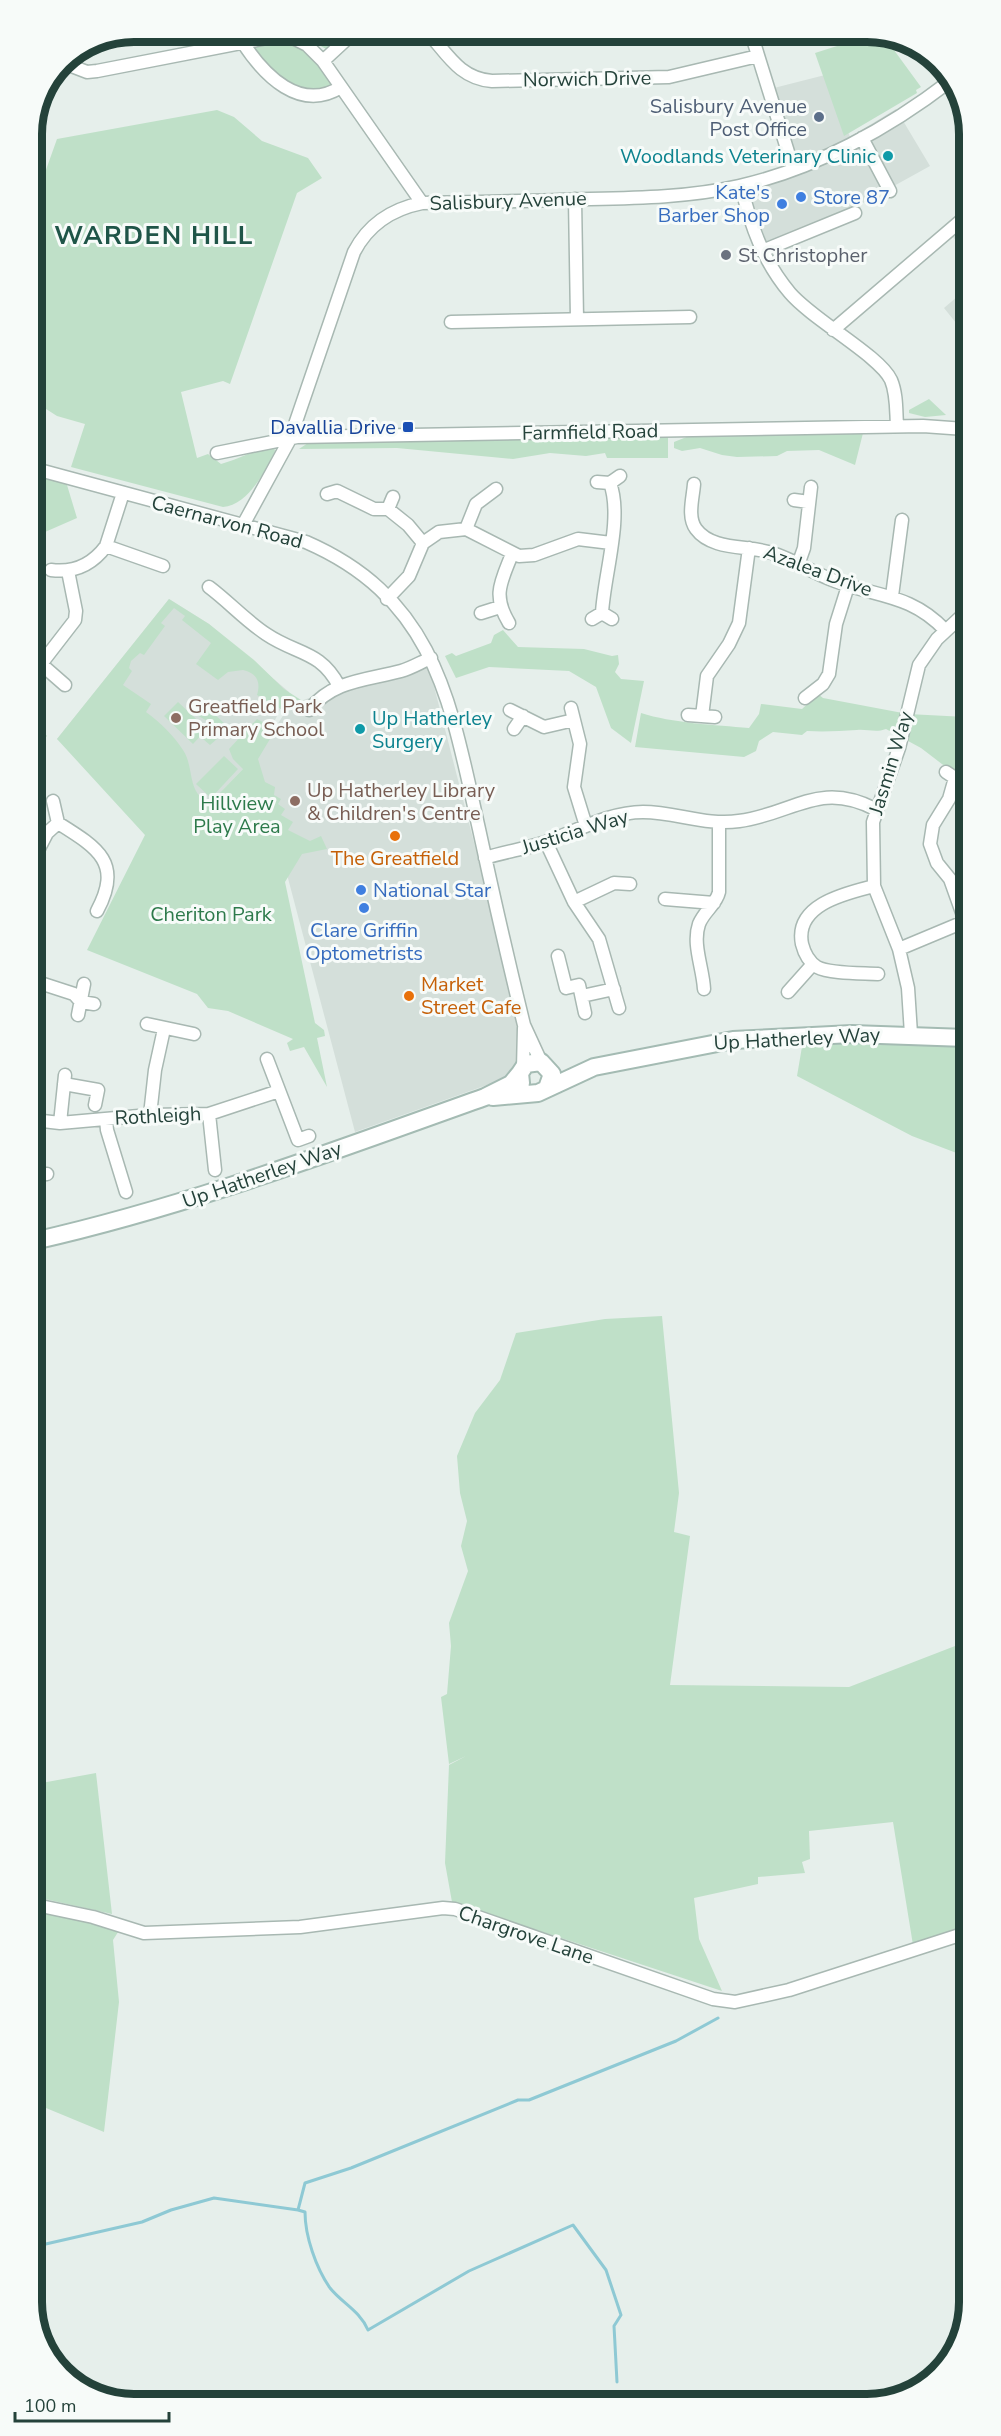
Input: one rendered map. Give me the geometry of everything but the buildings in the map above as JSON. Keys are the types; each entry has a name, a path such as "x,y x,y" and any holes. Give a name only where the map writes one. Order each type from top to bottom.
{"street":[{"path":"71,67 93,71 248,42"},
{"path":"302,42 308,45 323,61 422,203"},
{"path":"323,61 344,42"},
{"name":"Norwich Drive","path":"437,42 465,73 492,81 669,77 758,56"},
{"path":"754,42 793,168"},
{"path":"243,43 278,83 295,93 324,96 341,87"},
{"name":"Salisbury Avenue","path":"243,525 290,439 336,300 357,246 369,230 384,217 402,208 422,203 655,197 741,186 793,168 862,138 893,121 945,85"},
{"path":"862,138 890,191"},
{"path":"741,186 750,220 762,251 791,294 888,374 895,396 897,426"},
{"path":"575,200 577,319"},
{"path":"762,251 855,213"},
{"path":"833,330 959,222"},
{"path":"451,322 690,317"},
{"name":"Farmfield Road","path":"217,453 290,439 897,426 959,429"},
{"name":"Caernarvon Road","path":"42,470 292,537 320,548 362,574 404,618 431,658 451,708 524,1025 544,1064"},
{"path":"597,482 615,479 611,543 602,617"},
{"name":"Azalea Drive","path":"694,484 691,514 696,529 716,543 771,552 848,586 892,596 924,610 945,630"},
{"path":"798,565 804,548 811,487"},
{"path":"466,529 476,504 498,488"},
{"path":"327,494 337,491 374,509 388,509 408,525 423,543"},
{"path":"51,570 68,571 88,564 106,546 123,493"},
{"path":"388,509 393,497"},
{"path":"794,500 809,502"},
{"path":"892,596 902,520"},
{"path":"387,599 410,576 423,543 434,534 466,529 512,554 534,555 578,539 611,543"},
{"path":"888,532 901,533"},
{"path":"106,546 163,566"},
{"path":"702,716 707,676 729,644 739,623 749,548"},
{"path":"509,623 500,607 498,592 512,554"},
{"path":"42,663 75,620 76,611 68,571"},
{"path":"805,698 823,684 829,674 836,624 848,586"},
{"path":"209,587 267,635 288,647 322,661 330,669 339,686"},
{"path":"481,613 500,607"},
{"name":"Jasmin Way","path":"911,1034 908,988 899,949 874,886 871,846 875,809 899,748 916,673 923,657 945,630 959,618"},
{"path":"309,710 325,694 339,686 403,670 431,658"},
{"path":"42,665 65,685"},
{"path":"510,710 544,727 572,714 579,744 574,787 586,826"},
{"path":"688,715 715,717"},
{"path":"514,729 523,716"},
{"path":"946,772 955,778 949,800 933,825 930,844 937,863 950,879 959,903"},
{"name":"Justicia Way","path":"485,858 546,842 586,826 644,812 719,823 756,818 811,798 827,796 854,800 875,809"},
{"path":"53,801 58,823 88,842 111,864 107,893 98,911"},
{"path":"42,843 47,833 58,823"},
{"path":"704,989 706,972 697,944 698,929 703,915 714,903 719,888 719,823"},
{"path":"546,842 574,902 599,939 619,1008"},
{"path":"574,902 612,878 630,884"},
{"path":"874,886 847,893 816,908 803,926 801,939 804,952 819,968 878,974"},
{"path":"666,899 714,903"},
{"path":"899,949 959,924"},
{"path":"558,956 566,988 579,986 585,1013"},
{"path":"788,992 813,963"},
{"path":"42,984 94,1004"},
{"path":"582,996 614,989"},
{"path":"77,998 78,1015"},
{"path":"147,1024 194,1034"},
{"name":"Caernarvon Road","path":"521,1071 524,1025"},
{"path":"150,1115 155,1070 164,1029"},
{"name":"Up Hatherley Way","path":"486,1097 540,1091 594,1067 733,1040 852,1034 911,1034 959,1037"},
{"path":"267,1059 297,1140 309,1136"},
{"path":"528,1063 544,1064 552,1077 540,1091 522,1085 521,1071 528,1063"},
{"name":"Up Hatherley Way","path":"544,1064 594,1067"},
{"name":"Up Hatherley Way","path":"42,1238 186,1202 486,1097 511,1084 521,1071"},
{"path":"60,1123 65,1080 98,1090 95,1105"},
{"name":"Rothleigh","path":"42,1121 60,1123 150,1115 208,1114 279,1091"},
{"path":"208,1114 215,1170"},
{"path":"106,1119 107,1130 126,1192"},
{"name":"Chargrove Lane","path":"42,1906 93,1917 144,1933 300,1927 443,1908 455,1909 713,1999 735,2002 800,1986 959,1935"}],"shaded area":[{"path":"825,75 850,137 896,109 930,166 771,254 744,180 787,165 770,89"},
{"path":"959,232 959,244 953,237"},
{"path":"959,295 959,327 944,308"},
{"name":"Greatfield Park Primary School","path":"169,599 209,624 289,692 266,738 246,766 189,825 57,739"},
{"path":"426,655 532,1069 355,1132 256,757 290,705"}],"green space":[{"path":"284,42 310,53 332,82 332,86 318,90 295,88 270,68 253,48 256,45"},
{"path":"314,42 338,42 326,49"},
{"path":"850,42 873,42 891,45 921,87 916,90 917,93 844,136 815,53"},
{"path":"217,110 234,117 262,141 308,158 322,178 297,193 230,384 223,381 181,392 197,458 208,454 221,464 274,447 275,451 255,486 232,505 223,507 71,467 85,424 57,416 42,406 42,181 57,139"},
{"path":"929,399 946,415 925,417 909,413 909,410"},
{"path":"863,433 855,465 819,450 787,451 777,456 737,457 700,448 682,451 674,448 674,442 689,436"},
{"path":"668,434 668,458 607,458 605,453 586,456 550,453 513,459 397,448 299,449 308,443"},
{"path":"42,475 67,485 77,518 45,532 44,564 42,565"},
{"name":"Cheriton Park","path":"169,599 209,624 254,660 284,689 304,702 299,707 291,702 281,709 257,695 257,679 252,673 243,670 228,672 218,680 196,664 211,643 182,620 185,616 174,608 161,623 165,626 144,655 140,653 131,661 129,668 132,671 123,685 151,704 146,712 179,745 187,757 197,793 210,803 243,769 233,759 229,749 257,719 276,729 258,759 265,782 275,787 274,795 281,799 278,804 285,809 281,815 293,822 288,830 310,841 321,836 327,849 302,854 285,882 315,1023 324,1030 325,1036 317,1038 327,1087 304,1047 290,1051 287,1043 293,1039 228,1011 208,1008 197,994 87,950 145,835 57,739"},
{"path":"503,630 518,647 584,649 612,656 618,655 619,664 615,672 621,679 644,681 631,743 611,728 596,687 569,671 489,667 456,678 445,656 452,653 456,656 491,643 494,635"},
{"path":"818,694 823,698 908,714 959,717 959,774 955,774 921,748 886,729 807,731 802,735 773,732 759,741 756,751 744,757 635,747 641,713 708,725 749,728 759,714 761,704 802,709"},
{"path":"206,701 209,709 212,708 212,712 224,723 224,733 210,745 203,739 210,728 209,722 195,714 197,711 186,705 198,705"},
{"path":"178,702 207,729 193,744 164,716"},
{"path":"42,730 47,736 42,741"},
{"path":"224,756 238,769 211,798 196,784"},
{"path":"804,1035 959,1038 959,1154 912,1136 797,1076"},
{"path":"662,1316 679,1493 674,1532 690,1536 670,1685 849,1687 959,1644 959,1929 913,1945 893,1822 809,1831 810,1859 802,1862 805,1873 758,1877 758,1884 694,1898 699,1939 722,1991 452,1902 445,1863 449,1765 466,1756 449,1764 441,1697 447,1694 451,1646 449,1623 468,1571 461,1546 467,1521 460,1493 457,1456 475,1413 500,1380 516,1333 605,1319"},
{"path":"96,1773 112,1914 42,1898 42,1783"},
{"path":"42,1911 120,1929 113,1940 119,2002 104,2132 46,2108 42,2111"}],"waterway":[{"path":"42,2245 142,2222 171,2210 214,2198 298,2210 305,2183 351,2168 518,2100 529,2100 676,2041 718,2018"},
{"path":"298,2210 305,2212 309,2241 325,2280 330,2288 356,2312 368,2330 469,2271 573,2225 606,2270 621,2315 614,2326 617,2382"}],"place":[{"name":"Salisbury Avenue Post Office","path":"819,117"},
{"name":"Woodlands Veterinary Clinic","path":"888,156"},
{"name":"Store 87","path":"801,197"},
{"name":"Kate's Barber Shop","path":"782,204"},
{"name":"St Christopher","path":"726,255"},
{"name":"Davallia Drive","path":"408,427"},
{"name":"Greatfield Park Primary School","path":"176,718"},
{"name":"Up Hatherley Surgery","path":"360,729"},
{"name":"Up Hatherley Library & Children's Centre","path":"295,801"},
{"name":"The Greatfield","path":"395,836"},
{"name":"National Star","path":"361,890"},
{"name":"Clare Griffin Optometrists","path":"364,908"},
{"name":"Market Street Cafe","path":"409,996"}],"district":[{"name":"WARDEN HILL","path":"154,235"}],"park label":[{"name":"Hillview Play Area","path":"237,814"}]}
